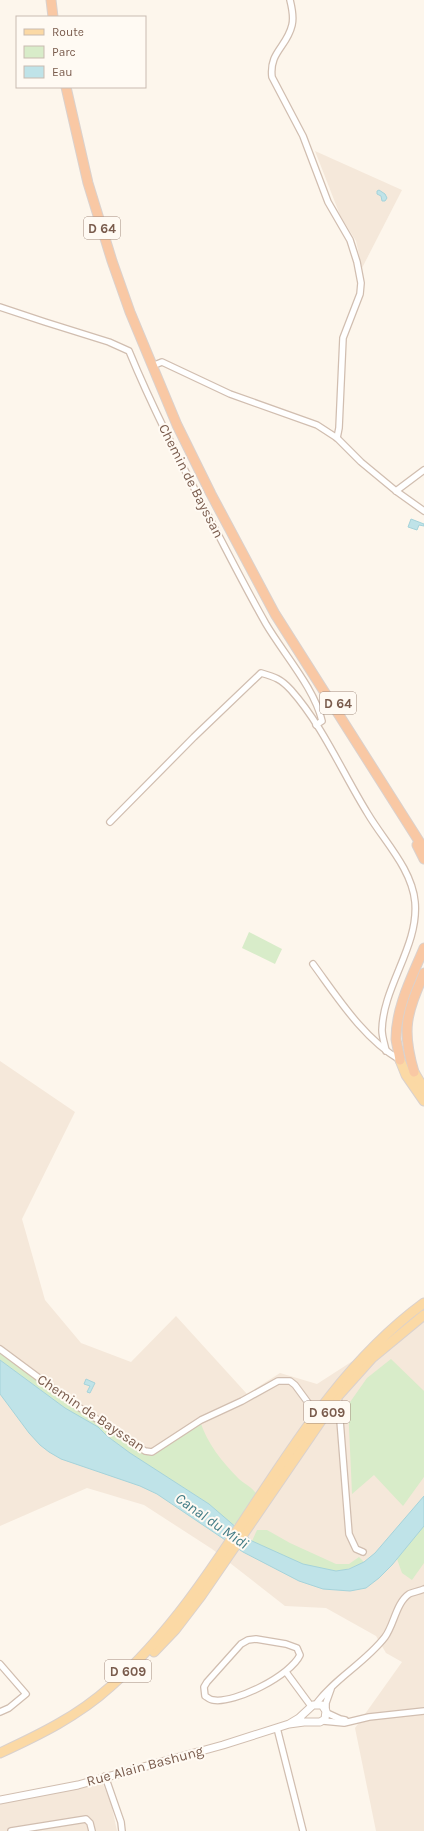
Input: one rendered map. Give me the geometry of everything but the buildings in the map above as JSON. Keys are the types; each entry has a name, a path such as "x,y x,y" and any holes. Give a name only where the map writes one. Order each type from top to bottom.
{"highway":[{"path":"51,0 53,16"},
{"name":"D 64","path":"66,88 88,183 112,261 130,312 152,366 194,460 275,614 424,849"},
{"name":"D 64","path":"251,566 281,611 424,840"},
{"path":"382,783 424,859"},
{"path":"400,1060 396,1039 399,1017 403,999 424,948"},
{"path":"414,1072 407,1050 406,1026 411,1005 424,973"}],"main road":[{"path":"400,1060 406,1075 424,1101"},
{"path":"414,1072 424,1089"},
{"name":"D 609","path":"0,1754 57,1725 110,1687 138,1660 170,1625 226,1553 342,1380 381,1337 424,1302"},
{"name":"D 609","path":"320,1414 372,1358 424,1315"},
{"name":"D 609","path":"0,1759 36,1743 60,1730 98,1705 151,1656 175,1630 198,1600 226,1553"}],"street":[{"path":"290,0 293,14 293,24 288,36 274,58 271,68 272,77 303,136 328,202 350,240 361,282 360,294 343,338 339,428 337,438"},
{"name":"Chemin de Bayssan","path":"0,306 109,342 129,351 179,460 228,553 267,625 320,710 322,721 316,725"},
{"path":"152,366 162,362 230,394 317,425 337,438 396,491 424,511"},
{"path":"396,491 424,470"},
{"path":"110,822 260,673 278,677 292,691 316,725 368,815 403,868 412,885 415,901 415,918 411,936 384,1014 382,1032 386,1051"},
{"path":"313,964 350,1012 386,1051 414,1072"},
{"path":"400,1060 407,1050"},
{"name":"Chemin de Bayssan","path":"0,1350 74,1404 145,1451 152,1452 200,1421 242,1401 278,1381 290,1381 295,1385 309,1404 320,1414"},
{"path":"342,1380 338,1396 349,1534 356,1549 363,1552"},
{"path":"351,1720 344,1723 323,1721 314,1722 308,1716 312,1707 332,1685 378,1645 386,1636 400,1606 408,1596 424,1589"},
{"path":"256,1639 286,1644 297,1648 300,1655 297,1662 286,1672 255,1690 226,1699 212,1700 205,1696 204,1687 207,1682 241,1644 248,1640 256,1639"},
{"path":"0,1664 26,1694 9,1708 0,1712"},
{"path":"286,1672 312,1707"},
{"path":"323,1721 326,1711 326,1703 332,1685"},
{"path":"312,1707 322,1705 326,1711 340,1719 351,1720 424,1711"},
{"name":"Rue Alain Bashung","path":"0,1800 78,1785 105,1776 223,1745 288,1724 312,1707"},
{"name":"Rue Alain Bashung","path":"288,1724 314,1722"},
{"path":"278,1728 303,1831"},
{"path":"105,1776 121,1822 122,1831"},
{"path":"11,1831 86,1819 90,1823 92,1831"}],"shaded area":[{"path":"315,151 402,190 362,268 356,241 340,215"},
{"path":"0,1061 75,1112 22,1219 45,1300 81,1343 131,1362 176,1316 247,1394 280,1373 317,1384 424,1315 424,1831 376,1831 355,1728 402,1662 386,1653 376,1636 326,1608 285,1606 212,1549 144,1505 87,1488 0,1526"},
{"path":"102,1782 111,1803 117,1831 0,1831 0,1804"}],"green space":[{"path":"249,932 282,949 275,964 242,948"},
{"path":"0,1349 37,1376 152,1452 200,1421 211,1445 221,1459 239,1479 254,1491 259,1498 243,1522 232,1525 209,1504 130,1453 107,1436 98,1427 65,1408 0,1360"},
{"path":"391,1359 424,1391 424,1477 403,1506 374,1475 352,1494 348,1405 367,1378"},
{"path":"424,1526 424,1563 412,1580 402,1573 397,1559"},
{"path":"257,1530 267,1530 290,1543 336,1564 349,1564 359,1557 364,1562 348,1569 337,1571 305,1565 293,1561 252,1541"}],"water":[{"path":"379,190 385,194 387,198 385,201 382,201 381,196 377,194 377,191"},
{"path":"411,519 424,524 424,526 419,525 417,530 408,527"},
{"name":"Canal du Midi","path":"0,1360 65,1408 98,1427 107,1436 130,1453 209,1504 252,1541 303,1564 336,1571 349,1569 364,1562 375,1553 424,1496 424,1526 392,1565 366,1588 350,1591 323,1589 299,1581 243,1552 157,1494 140,1486 61,1459 49,1452 29,1433 0,1394"},
{"path":"86,1379 95,1383 90,1393 87,1392 90,1386 84,1384"}]}
